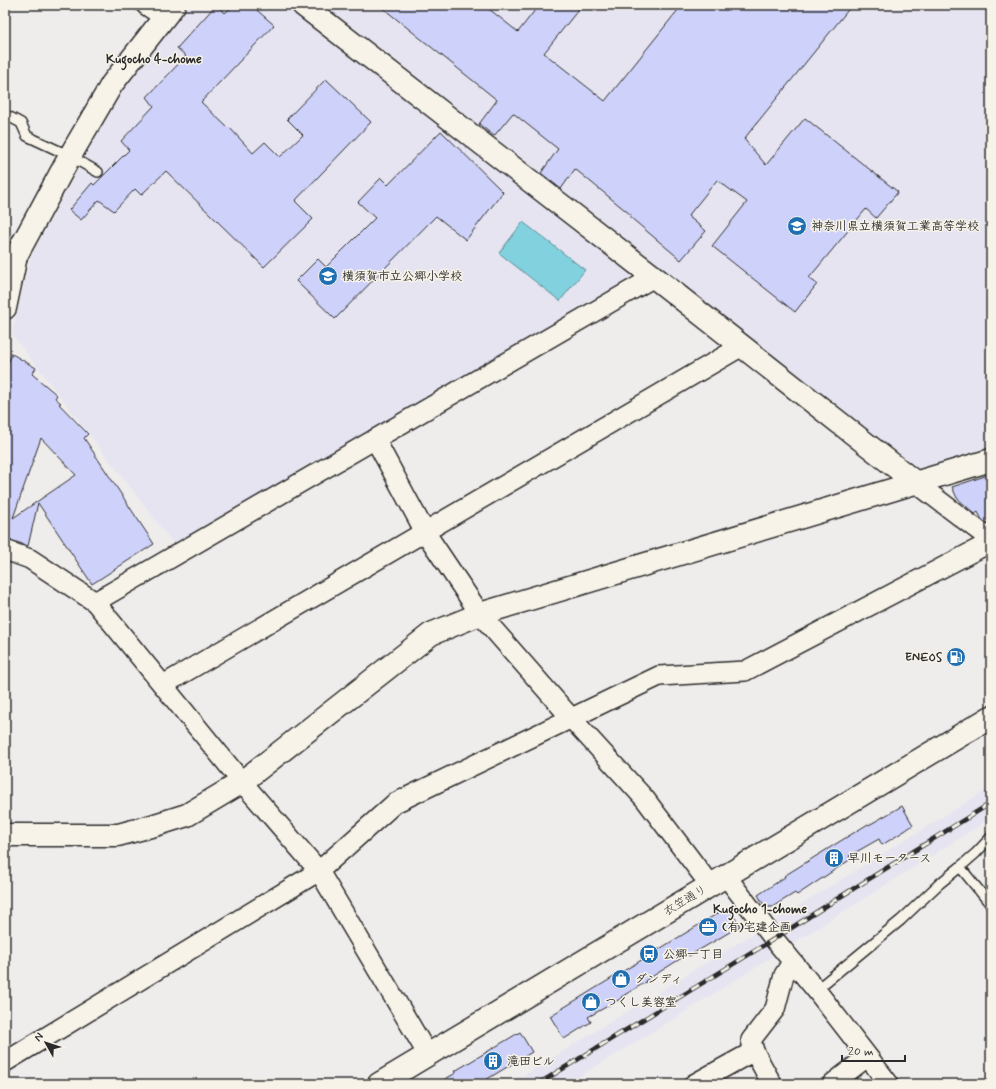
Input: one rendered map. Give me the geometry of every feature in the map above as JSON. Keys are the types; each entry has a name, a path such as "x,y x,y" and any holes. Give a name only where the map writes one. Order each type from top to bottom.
{"street":[{"path":"5,308 10,254 112,84 169,11 146,5"},
{"path":"5,1062 319,871 395,803 659,676 744,671 991,541 303,5"},
{"path":"94,602 654,277"},
{"path":"163,685 742,346"},
{"path":"375,439 425,532 480,614 571,718 792,962 816,990 889,1084"},
{"path":"5,835 118,835 187,815 242,782 431,634 480,614 991,460"},
{"path":"5,550 30,559 94,602 242,782 319,871 428,1055"},
{"name":"衣笠通り","path":"379,1084 991,717"},
{"path":"772,1084 754,1051 751,1040 775,1009 784,975 792,962"},
{"path":"694,1084 754,1051"},
{"path":"832,1084 867,1057"}],"lane":[{"path":"5,116 8,116 21,123 27,136 70,156 98,172"},
{"path":"816,990 901,920 939,884 976,853 991,837"},
{"path":"960,867 991,905"}],"shaded area":[{"name":"横須賀市立公郷小学校","path":"187,5 289,5 631,271 629,280 174,544 12,334 31,256 114,103 143,60"},
{"name":"神奈川県立横須賀工業高等学校","path":"321,5 991,5 991,447 917,469"},
{"path":"991,787 991,818 688,1010 567,1084 510,1084"}],"water":[{"path":"523,222 585,270 560,301 499,253"}],"building":[{"path":"216,5 225,13 234,5 251,5 274,25 201,102 228,128 229,127 253,153 265,142 280,157 303,135 287,119 326,79 371,122 295,201 313,219 264,267 166,171 141,195 135,189 114,211 99,200 81,220 69,210 92,183 94,185 129,150 121,141 154,106 147,97 186,56 177,48"},
{"path":"379,5 484,5 518,32 539,5 582,5 544,53 605,101 682,5 852,5 744,139 766,165 805,118 898,192 876,218 866,209 809,278 817,284 795,312 712,246 747,202 717,180 688,216 706,231 681,260 630,217 631,215 575,169 561,189 541,173 558,149 513,113 494,136 479,124 497,100"},
{"path":"441,131 503,192 466,240 436,216 335,319 296,281 318,259 326,267 375,218 358,202 381,178 388,185"},
{"path":"12,354 36,368 32,374 57,395 55,398 61,403 59,404 88,434 84,438 154,544 92,584 38,503 28,546 5,538 5,388 8,363","holes":["41,438 76,475 13,518"]},
{"path":"988,475 991,485 991,526 982,520 978,512 975,514 957,498 952,487"},
{"path":"902,806 913,825 882,845 879,839 849,856 851,859 797,895 795,893 772,907 765,907 758,895 785,877 784,876 868,824 869,825"},
{"path":"728,907 740,926 689,956 688,954 621,997 622,998 588,1017 591,1022 564,1039 550,1016"},
{"name":"滝田ビル","path":"520,1032 532,1052 479,1084 436,1084 456,1073 455,1071"}],"railway":[{"path":"538,1084 991,803"}],"place":[{"name":"神奈川県立横須賀工業高等学校","path":"797,226"},
{"name":"横須賀市立公郷小学校","path":"328,276"},
{"name":"ENEOS","path":"956,657"},
{"name":"早川モータース","path":"834,858"},
{"name":"(有)宅建企画","path":"708,927"},
{"name":"公郷一丁目","path":"649,954"},
{"name":"ダンディ","path":"621,979"},
{"name":"つくし美容室","path":"591,1002"},
{"name":"滝田ビル","path":"493,1061"}],"district":[{"name":"Kugocho 4-chome","path":"154,58"},
{"name":"Kugocho 1-chome","path":"760,908"}]}
